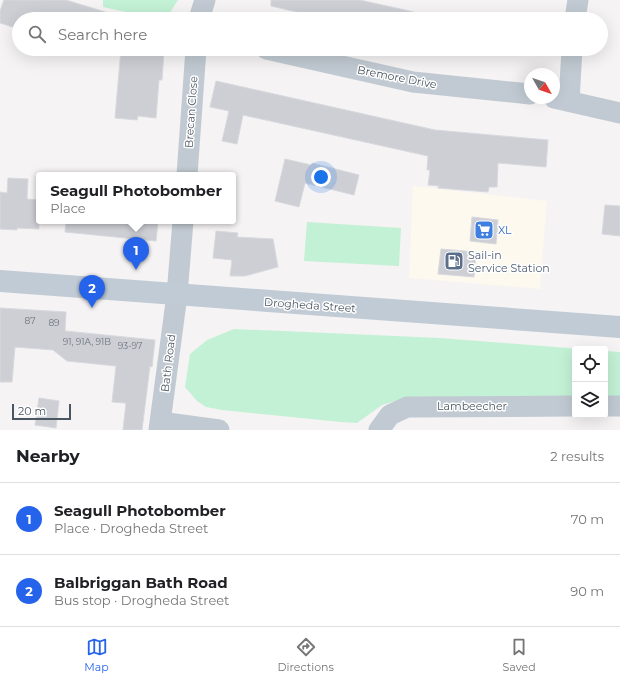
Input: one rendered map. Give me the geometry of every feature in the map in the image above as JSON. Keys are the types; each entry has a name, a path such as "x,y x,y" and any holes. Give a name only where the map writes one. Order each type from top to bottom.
{"main road":[{"name":"Drogheda Street","path":"0,281 620,327"}],"street":[{"path":"201,12 205,0"},
{"path":"576,12 578,0"},
{"name":"Brecan Close","path":"187,172 196,56"},
{"name":"Bremore Drive","path":"297,56 413,82 524,93"},
{"path":"571,56 562,99 620,113"},
{"path":"177,295 183,224"},
{"name":"Bath Road","path":"160,426 177,295"},
{"name":"Lambeecher","path":"379,430 390,415 407,407 572,406"},
{"path":"608,406 620,406"},
{"path":"160,426 219,430"}],"shaded area":[{"path":"413,186 547,201 540,289 409,278"}],"green space":[{"path":"103,0 178,0 170,12 126,12 103,7"},
{"path":"307,222 401,228 399,266 304,261"},
{"path":"234,329 440,338 572,348 572,397 402,399 382,405 357,423 222,410 206,407 197,401 185,387 190,354 207,340"},
{"path":"608,351 620,352 620,397 608,397"}],"building":[{"path":"4,0 66,0 105,12 12,12 12,27 0,23 0,11"},
{"path":"271,0 360,0 414,12 297,12 271,6"},
{"path":"120,56 164,56 162,80 159,80 156,118 138,116 137,120 115,118"},
{"path":"216,81 435,130 548,140 546,167 498,163 497,187 489,187 488,192 438,188 439,186 428,185 430,170 427,170 428,156 243,115 237,144 222,141 229,111 210,107"},
{"path":"285,159 311,165 312,163 359,175 354,195 305,183 299,207 275,201"},
{"path":"8,178 28,179 27,199 36,200 36,224 39,224 39,229 0,229 0,192 7,193"},
{"path":"605,205 620,206 620,236 602,234"},
{"name":"XL","path":"472,217 498,220 496,244 470,241"},
{"path":"66,224 158,224 156,241 65,232"},
{"path":"216,231 238,233 237,237 273,239 278,267 245,276 230,276 232,260 213,258"},
{"path":"441,249 476,252 474,277 438,274"},
{"path":"0,308 66,312 65,331 155,340 152,367 150,366 142,430 123,430 126,403 112,402 116,366 67,361 53,350 15,347 12,382 0,382"},
{"path":"39,398 59,401 56,428 35,425"}],"place":[{"name":"XL","path":"484,230"},
{"name":"Sail-in Service Station","path":"454,261"},
{"name":"Seagull Photobomber","path":"136,270"},
{"name":"Balbriggan Bath Road","path":"92,308"}]}
